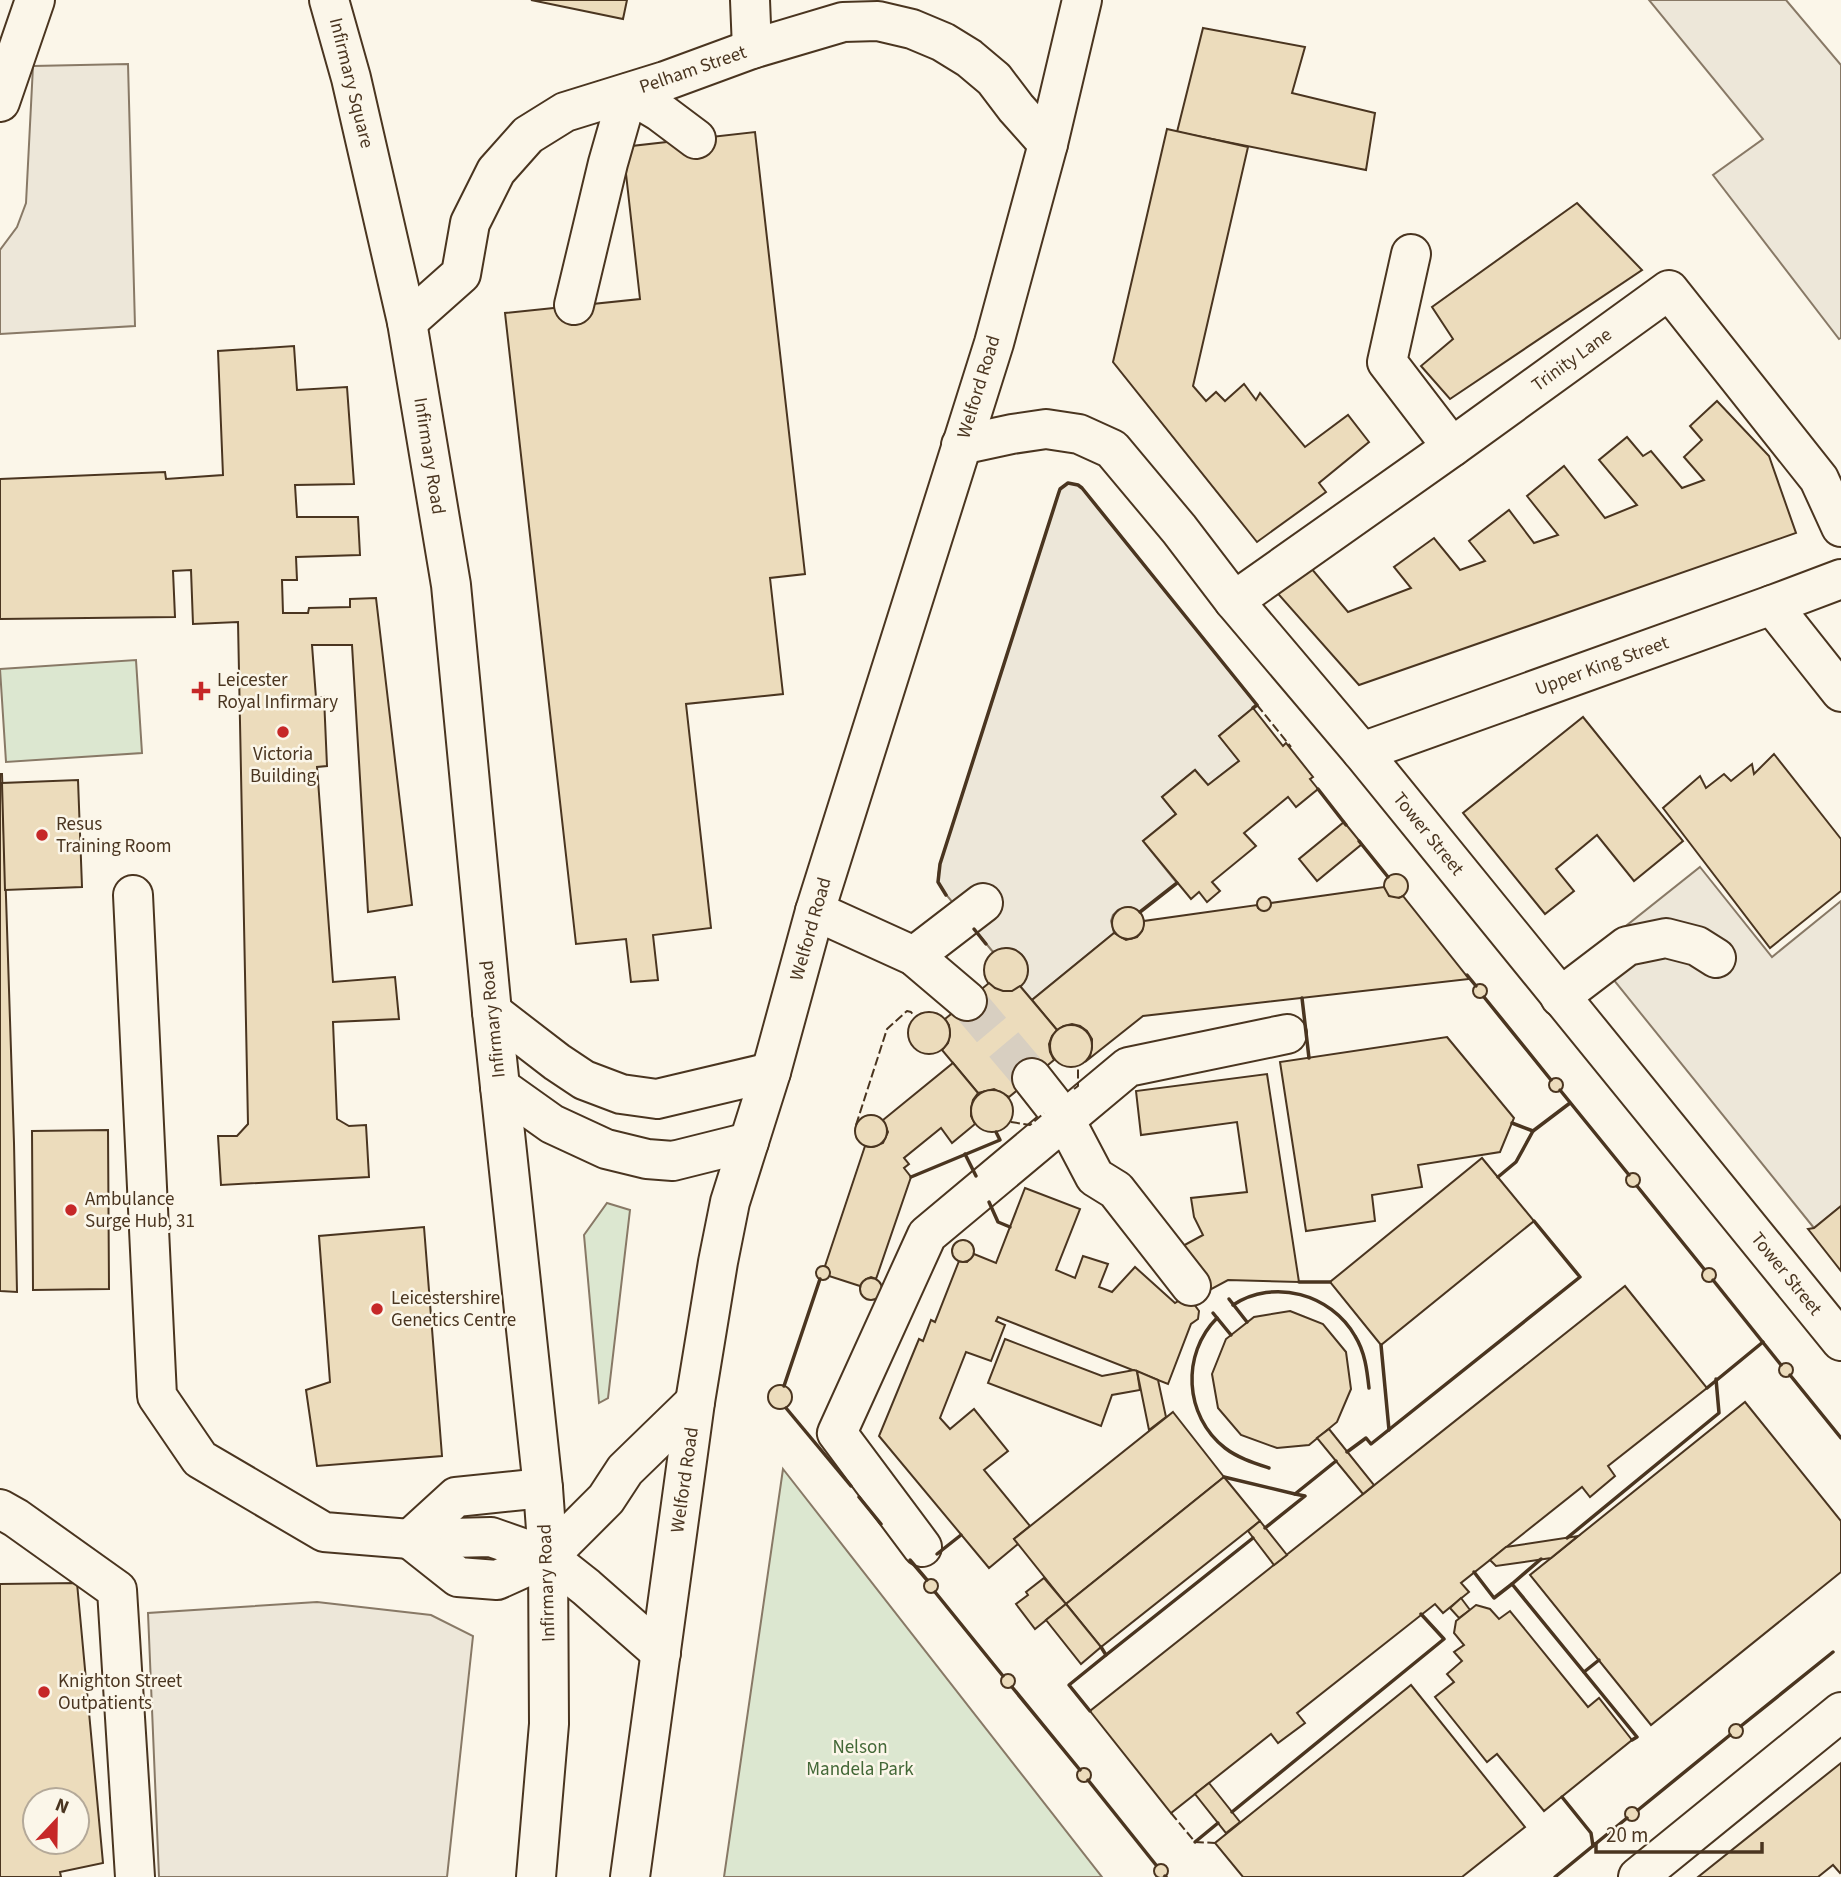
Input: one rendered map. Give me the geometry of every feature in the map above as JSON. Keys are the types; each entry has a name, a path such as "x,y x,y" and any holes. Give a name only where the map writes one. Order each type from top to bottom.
{"main road":[{"path":"0,102 35,0"},
{"name":"Infirmary Square","path":"329,0 341,38 372,167"},
{"path":"750,0 752,49"},
{"name":"Welford Road","path":"630,1877 695,1402 730,1202 771,1072 815,911 994,343 1048,144 1082,0"},
{"name":"Pelham Street","path":"407,321 461,274 470,223 496,171 528,135 565,112 665,81 752,49 843,22 878,21 912,29 943,42 969,58 994,79 1048,144"},
{"path":"574,305 608,163 628,93 696,138"},
{"name":"Infirmary Road","path":"372,167 407,321 451,585 492,1012 543,1488 548,1557 549,1724 536,1877"},
{"path":"1410,254 1387,362 1452,447"},
{"name":"Trinity Lane","path":"1234,601 1669,289 1819,479 1841,527"},
{"name":"Tower Street","path":"961,445 1046,429 1079,434 1111,449 1179,529 1234,601 1362,752 1841,1341"},
{"name":"Upper King Street","path":"1362,752 1841,579"},
{"path":"1772,605 1841,692"},
{"path":"133,895 157,1396 200,1459 324,1532 410,1539 491,1537 548,1557 661,1653"},
{"path":"914,956 983,903"},
{"path":"815,911 914,956 967,1001"},
{"path":"1560,997 1627,946 1666,938 1697,946 1716,958"},
{"path":"492,1012 584,1080 621,1094 657,1099 771,1072"},
{"path":"922,1547 837,1433 928,1235 1128,1067 1287,1034"},
{"path":"1032,1078 1065,1120 1095,1177 1116,1190 1191,1286"},
{"path":"500,1087 552,1124 606,1149 647,1159 673,1161 749,1142"},
{"path":"548,1557 606,1499 625,1470 695,1402"},
{"path":"410,1539 456,1497 543,1488"},
{"path":"0,1509 117,1590 135,1877"},
{"path":"1638,1877 1841,1712"}],"green space":[{"path":"136,660 142,753 6,762 0,669"},
{"path":"607,1203 630,1210 608,1398 599,1403 584,1235"},
{"name":"Nelson Mandela Park","path":"783,1469 1102,1877 724,1877"}],"shaded area":[{"path":"1649,0 1786,0 1841,65 1841,338 1839,339 1713,175 1763,139"},
{"path":"128,64 135,326 0,334 0,250 17,227 26,203 33,66"},
{"path":"1068,483 1082,488 1257,705 1219,736 1239,761 1208,785 1195,770 1162,797 1176,814 1143,841 1177,883 1140,912 1130,907 1118,910 1111,921 1114,933 1032,1000 1020,986 1028,971 1022,955 1007,948 993,952 944,892 938,882 938,876 1058,495 1060,489"},
{"path":"1700,867 1772,957 1841,901 1841,1206 1814,1228 1592,953"},
{"path":"317,1602 431,1615 473,1636 447,1877 159,1877 148,1613"}],"building":[{"path":"531,0 627,0 623,19"},
{"path":"1203,28 1305,47 1292,93 1375,113 1366,170 1177,132"},
{"path":"1167,129 1248,147 1193,386 1206,401 1216,392 1225,401 1244,384 1256,400 1260,393 1305,447 1348,415 1369,442 1319,483 1326,492 1257,542 1113,362"},
{"path":"755,132 805,574 770,578 783,694 686,704 711,928 653,935 658,980 631,982 626,939 576,944 505,313 640,299 623,147"},
{"path":"1577,203 1642,270 1450,399 1421,366 1453,339 1432,307"},
{"name":"Victoria Building","path":"294,346 297,390 347,387 354,484 295,485 297,517 358,517 360,555 296,557 297,580 282,580 283,613 308,613 309,608 350,607 350,599 376,598 412,905 368,912 352,645 312,645 316,698 324,697 327,766 317,767 333,982 395,977 399,1019 333,1022 337,1119 349,1126 366,1125 369,1177 221,1185 218,1136 237,1136 248,1124 238,622 193,624 191,570 173,571 175,617 0,619 0,479 165,472 166,479 223,475 218,351"},
{"path":"1717,401 1769,456 1796,533 1359,685 1272,587 1306,562 1348,612 1411,588 1394,567 1434,538 1460,570 1485,561 1469,541 1509,510 1534,543 1558,535 1527,496 1564,466 1605,518 1637,505 1599,460 1627,437 1643,456 1651,451 1682,488 1704,480 1684,457 1702,440 1690,426"},
{"path":"1253,708 1283,746 1286,743 1313,777 1310,779 1318,789 1296,807 1288,797 1244,833 1256,846 1212,882 1220,891 1207,902 1199,892 1191,899 1143,841 1176,814 1162,797 1195,770 1208,785 1239,761 1219,736"},
{"path":"1583,717 1683,841 1634,881 1597,835 1556,869 1574,891 1545,914 1463,813"},
{"path":"1774,754 1841,839 1841,891 1770,948 1663,808 1700,776 1706,788 1724,774 1731,781 1752,764 1754,774"},
{"path":"2,774 17,1292 0,1291"},
{"name":"Resus Training Room","path":"78,780 82,887 5,890 2,783"},
{"path":"1344,822 1362,844 1317,881 1299,859"},
{"path":"1396,874 1405,877 1408,886 1405,895 1396,898 1387,895 1384,886 1387,877"},
{"path":"1384,887 1389,896 1403,896 1469,979 1143,1016 1085,1062 1092,1047 1092,1039 1087,1031 1072,1024 1057,1030 1032,1000 1114,933 1126,940 1137,937 1142,931 1144,921 1257,905 1264,911 1271,903"},
{"path":"1264,897 1269,899 1269,909 1264,911 1259,909 1257,904 1259,899"},
{"path":"1128,907 1139,912 1144,923 1139,934 1128,939 1117,934 1112,923 1117,912"},
{"path":"1006,948 1021,955 1028,970 1021,985 1006,992 991,985 984,970 991,955"},
{"path":"989,983 1003,991 1012,991 1020,986 1057,1030 1049,1044 1054,1060 1009,1097 994,1089 978,1093 942,1050 950,1035 945,1019"},
{"path":"1480,984 1485,986 1485,996 1480,998 1475,996 1473,991 1475,986"},
{"path":"929,1012 944,1018 950,1033 944,1048 929,1054 914,1048 908,1033 914,1018"},
{"path":"1071,1025 1086,1031 1092,1046 1086,1061 1071,1067 1056,1061 1050,1046 1056,1031"},
{"path":"1447,1037 1514,1118 1500,1152 1418,1165 1422,1187 1372,1195 1375,1221 1306,1231 1280,1062"},
{"path":"953,1063 978,1093 971,1108 975,1124 952,1143 941,1128 904,1158 909,1164 904,1168 911,1177 876,1279 866,1279 860,1286 829,1276 825,1266 865,1146 872,1147 883,1143 888,1132 883,1120"},
{"path":"1267,1074 1299,1282 1228,1280 1206,1292 1181,1247 1203,1235 1194,1217 1191,1198 1247,1192 1237,1122 1141,1135 1136,1091"},
{"path":"1556,1078 1561,1080 1561,1090 1556,1092 1551,1090 1549,1085 1551,1080"},
{"path":"992,1090 1007,1096 1013,1111 1007,1126 992,1132 977,1126 971,1111 977,1096"},
{"path":"871,1115 882,1120 887,1131 882,1142 871,1147 860,1142 855,1131 860,1120"},
{"name":"Ambulance Surge Hub, 31","path":"108,1130 109,1289 33,1290 32,1131"},
{"path":"1482,1158 1534,1221 1381,1345 1330,1282"},
{"path":"1633,1173 1638,1175 1638,1185 1633,1187 1628,1185 1626,1180 1628,1175"},
{"path":"1025,1188 1080,1209 1056,1270 1075,1278 1083,1256 1108,1264 1099,1287 1112,1292 1135,1267 1175,1303 1183,1298 1191,1300 1199,1311 1198,1319 1191,1324 1168,1384 998,1317 996,1321 1005,1325 991,1361 966,1352 940,1418 950,1429 974,1409 1008,1451 984,1470 1030,1526 1014,1539 1018,1544 989,1568 879,1436 919,1339 923,1341 931,1320 935,1322 959,1261 967,1262 974,1254 996,1263"},
{"path":"1841,1206 1841,1271 1808,1229 1814,1228"},
{"name":"Leicestershire Genetics Centre","path":"424,1227 442,1456 317,1466 306,1390 330,1382 319,1236"},
{"path":"963,1240 971,1243 974,1251 971,1259 963,1262 955,1259 952,1251 955,1243"},
{"path":"823,1266 828,1268 828,1278 823,1280 818,1278 816,1273 818,1268"},
{"path":"1709,1268 1714,1270 1714,1280 1709,1282 1704,1280 1702,1275 1704,1270"},
{"path":"871,1278 879,1281 882,1289 879,1297 871,1300 863,1297 860,1289 863,1281"},
{"path":"1625,1286 1707,1388 1608,1466 1615,1476 1590,1497 1582,1487 1461,1583 1469,1592 1443,1613 1435,1604 1297,1713 1305,1723 1278,1743 1271,1734 1171,1813 1090,1711"},
{"path":"1290,1311 1323,1324 1346,1352 1351,1389 1337,1422 1309,1445 1277,1448 1241,1435 1218,1408 1212,1374 1226,1339 1254,1317"},
{"path":"1005,1339 1102,1376 1137,1371 1140,1390 1112,1395 1101,1426 988,1383"},
{"path":"1786,1363 1791,1365 1791,1375 1786,1377 1781,1375 1779,1370 1781,1365"},
{"path":"1137,1371 1158,1380 1166,1417 1149,1430"},
{"path":"780,1385 789,1388 792,1397 789,1406 780,1409 771,1406 768,1397 771,1388"},
{"path":"1745,1402 1841,1521 1841,1572 1651,1725 1530,1575"},
{"path":"1173,1412 1224,1477 1066,1604 1014,1539"},
{"path":"1329,1429 1374,1485 1363,1494 1317,1438"},
{"path":"1224,1477 1260,1521 1101,1647 1066,1604"},
{"path":"1260,1521 1287,1555 1274,1565 1248,1531"},
{"path":"1578,1536 1551,1558 1496,1566 1490,1560 1506,1547"},
{"path":"1044,1578 1066,1604 1035,1629 1016,1604"},
{"path":"931,1579 936,1581 936,1591 931,1593 926,1591 924,1586 926,1581"},
{"name":"Knighton Street Outpatients","path":"77,1583 103,1863 60,1872 61,1877 0,1877 0,1584"},
{"path":"1461,1598 1470,1610 1459,1618 1450,1608"},
{"path":"1066,1604 1101,1647 1081,1664 1046,1620"},
{"path":"1476,1605 1490,1609 1499,1619 1510,1611 1588,1707 1599,1698 1632,1740 1544,1811 1497,1754 1487,1762 1435,1697 1454,1682 1447,1674 1462,1661 1454,1652 1464,1645 1454,1633 1456,1621"},
{"path":"1008,1674 1013,1676 1013,1686 1008,1688 1003,1686 1001,1681 1003,1676"},
{"path":"1411,1685 1525,1827 1462,1877 1243,1877 1215,1843"},
{"path":"1736,1724 1741,1726 1741,1736 1736,1738 1731,1736 1729,1731 1731,1726"},
{"path":"1841,1763 1840,1873 1833,1865 1818,1877 1698,1877"},
{"path":"1084,1768 1089,1770 1089,1780 1084,1782 1079,1780 1077,1775 1079,1770"},
{"path":"1209,1783 1240,1822 1226,1833 1195,1794"},
{"path":"1632,1807 1637,1809 1637,1819 1632,1821 1627,1819 1625,1814 1627,1809"},
{"path":"1161,1864 1166,1866 1166,1876 1161,1878 1156,1876 1154,1871 1156,1866"}],"tunnel":[{"path":"967,1001 1032,1078"}],"fence":[{"path":"1257,705 1291,747"},
{"path":"856,1125 887,1029 907,1011 914,1016"},
{"path":"1074,1089 1078,1086 1078,1066"},
{"path":"1011,1122 1030,1125 1044,1113"},
{"path":"1171,1813 1195,1842 1215,1843"}],"wall":[{"path":"946,895 938,882 940,864 1060,489 1068,483 1082,488 1257,705 1253,708"},
{"path":"1318,789 1346,825"},
{"path":"1359,841 1388,877"},
{"path":"1140,912 1177,883"},
{"path":"974,929 986,944"},
{"path":"1467,975 1476,986"},
{"path":"1484,997 1551,1080"},
{"path":"1302,998 1309,1058"},
{"path":"1560,1090 1629,1175"},
{"path":"1498,1177 1516,1162 1533,1131 1570,1103"},
{"path":"1512,1123 1533,1131"},
{"path":"911,1177 1000,1140 996,1132"},
{"path":"965,1154 976,1176"},
{"path":"1637,1186 1704,1269"},
{"path":"989,1202 998,1222 1010,1227"},
{"path":"1347,1452 1366,1438 1371,1444 1580,1277 1534,1221"},
{"path":"784,1386 820,1279"},
{"path":"1713,1280 1781,1365"},
{"path":"1299,1282 1330,1282"},
{"path":"1233,1305 1249,1297 1283,1292 1317,1301 1332,1310 1345,1322 1361,1348 1369,1388"},
{"path":"1229,1299 1247,1322"},
{"path":"1213,1313 1231,1335"},
{"path":"1217,1318 1197,1349 1192,1384 1195,1402 1211,1435 1225,1448 1269,1468"},
{"path":"1707,1388 1763,1342"},
{"path":"1381,1345 1389,1430"},
{"path":"1790,1375 1841,1438"},
{"path":"1567,1538 1719,1413 1716,1379"},
{"path":"786,1408 851,1486"},
{"path":"1265,1528 1305,1496 1295,1494 1336,1461"},
{"path":"1224,1477 1295,1494"},
{"path":"859,1497 881,1524"},
{"path":"937,1554 961,1535"},
{"path":"1106,1655 1253,1538"},
{"path":"1541,1559 1512,1584 1637,1737 1632,1740"},
{"path":"910,1560 927,1580"},
{"path":"1474,1572 1494,1598 1512,1584"},
{"path":"935,1592 1003,1676"},
{"path":"1232,1812 1444,1639 1421,1614"},
{"path":"1090,1711 1069,1685 1106,1655 1101,1647"},
{"path":"1741,1726 1833,1652"},
{"path":"1584,1672 1599,1660"},
{"path":"1012,1687 1080,1770"},
{"path":"1638,1810 1730,1735"},
{"path":"1088,1780 1156,1865"},
{"path":"1562,1797 1591,1833 1593,1846"},
{"path":"1555,1877 1627,1818"},
{"path":"1195,1842 1218,1823"}],"place":[{"name":"Leicester Royal Infirmary","path":"201,691"},
{"name":"Victoria Building","path":"283,732"},
{"name":"Resus Training Room","path":"42,835"},
{"name":"Ambulance Surge Hub, 31","path":"71,1210"},
{"name":"Leicestershire Genetics Centre","path":"377,1309"},
{"name":"Knighton Street Outpatients","path":"44,1692"}]}
